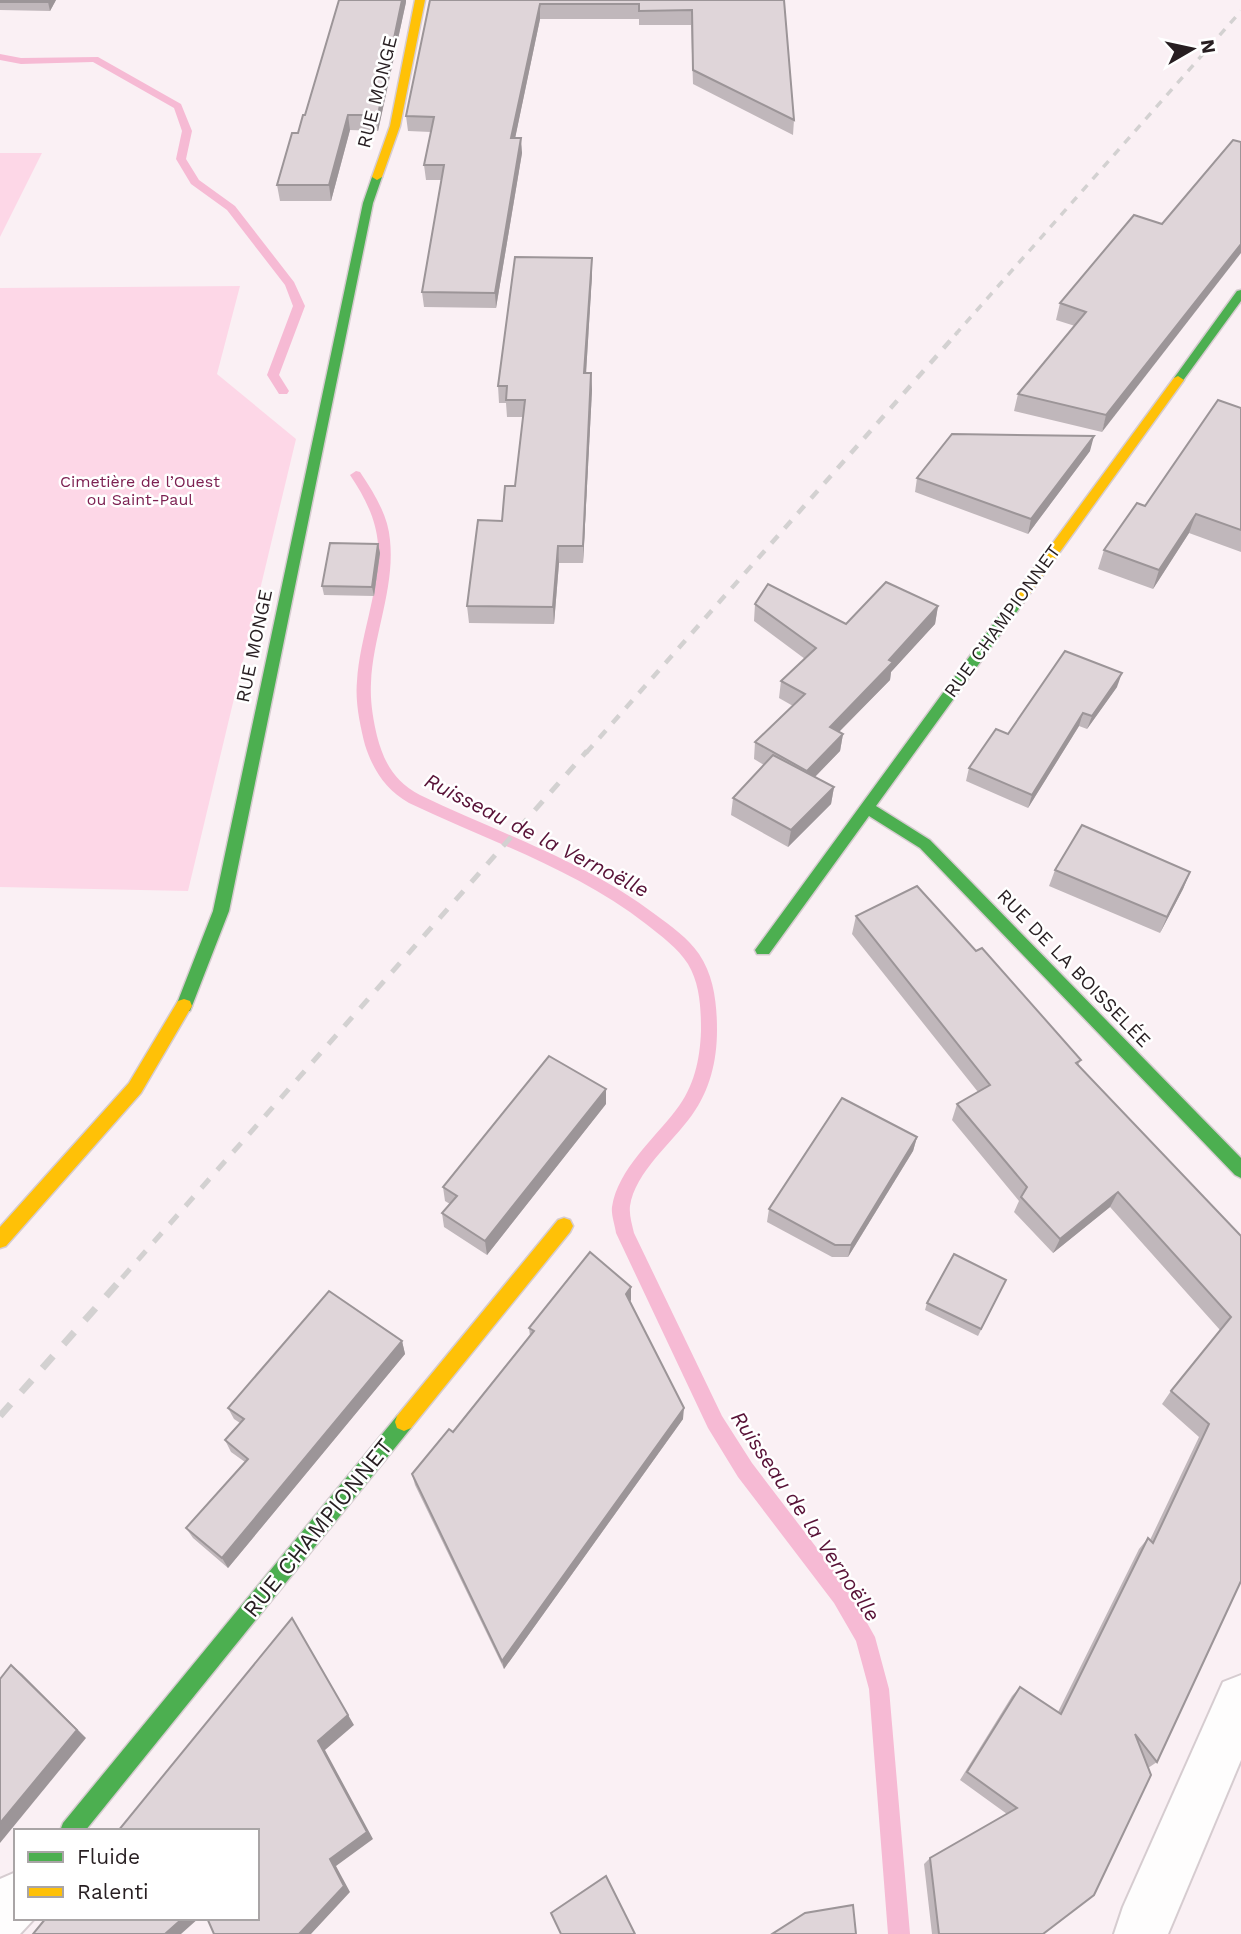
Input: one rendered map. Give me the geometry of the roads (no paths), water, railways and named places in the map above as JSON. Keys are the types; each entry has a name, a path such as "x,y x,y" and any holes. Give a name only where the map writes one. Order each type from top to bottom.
{"street":[{"name":"RUE MONGE","path":"0,1240 135,1088 182,1012 221,911 368,203 395,125 420,0"},
{"name":"RUE CHAMPIONNET","path":"763,950 1236,309"},
{"name":"RUE DE LA BOISSELÉE","path":"867,808 925,844 1241,1170"},
{"name":"RUE CHAMPIONNET","path":"73,1829 564,1226"},
{"path":"1141,1934 1142,1926 1241,1700"},
{"path":"0,1916 14,1901"}],"waterway":[{"name":"Ruisseau de la Vernoëlle","path":"0,57 21,61 95,59 178,106 187,131 181,159 195,182 231,208 290,284 299,306 273,375 283,391"},
{"name":"Ruisseau de la Vernoëlle","path":"356,475 374,507 384,542 383,576 366,661 364,691 372,744 387,777 398,789 414,799 562,866 638,909 670,933 693,959 705,984 709,1037 706,1064 699,1089 681,1117 632,1178 621,1207 622,1220 625,1233 715,1422 745,1470 841,1596 865,1637 879,1689 899,1934"}],"railway":[{"path":"955,335 1241,11"},
{"path":"586,753 957,333"},
{"path":"122,1278 587,751"},
{"path":"0,1416 124,1276"}],"park label":[{"name":"Cimetière de l’Ouest ou Saint-Paul","path":"140,490"}]}
